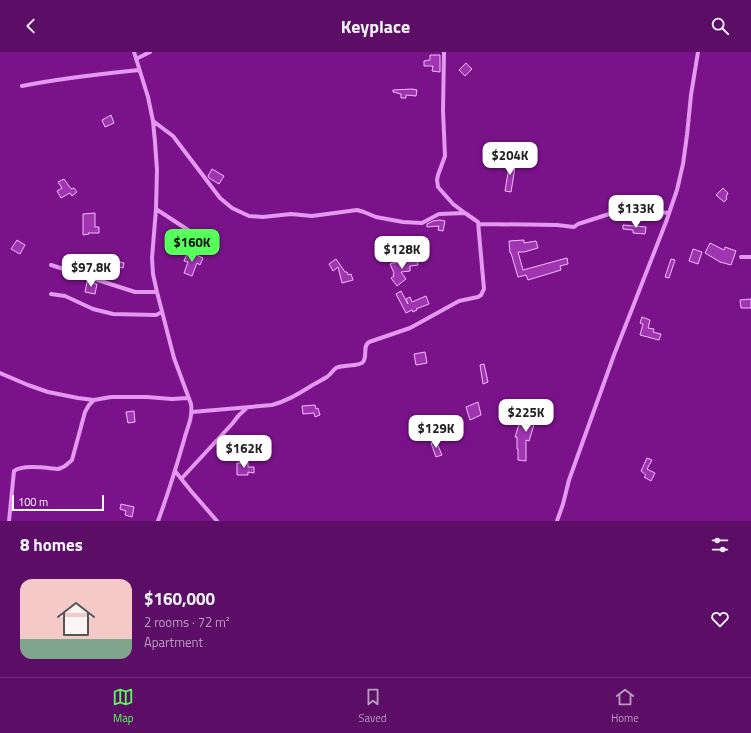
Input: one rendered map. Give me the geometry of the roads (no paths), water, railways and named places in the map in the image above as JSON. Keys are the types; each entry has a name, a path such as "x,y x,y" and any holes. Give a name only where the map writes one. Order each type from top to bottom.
{"street":[{"path":"134,52 148,98 153,121 155,142 157,170 156,209 152,258 153,274 174,358 192,412 170,488 158,521"},
{"path":"136,59 150,52"},
{"path":"192,412 272,405 281,402 298,395 329,375 338,367 362,363 364,360 366,344 369,342 410,328 459,301 481,295 484,289 479,224 477,220 453,204 438,187 437,183 438,175 445,156 443,111 444,52"},
{"path":"557,521 569,480 614,355 669,214 683,164 691,95 698,52"},
{"path":"22,86 78,76 139,70"},
{"path":"153,121 173,136 220,198 232,208 249,216 263,217 291,214 312,216 357,210 376,217 403,222 422,223 439,214 465,213"},
{"path":"156,209 214,247"},
{"path":"479,224 557,225 574,227 578,224 625,210 669,214"},
{"path":"741,257 751,257"},
{"path":"52,265 135,292 157,292"},
{"path":"51,294 65,296 93,309 113,314 156,314 162,312"},
{"path":"0,373 28,385 63,396 94,400 111,397 172,399 188,398"},
{"path":"9,521 14,471 18,468 58,469 62,468 72,460 85,412 94,400"},
{"path":"182,478 239,415 249,407"},
{"path":"175,471 217,521"}]}
